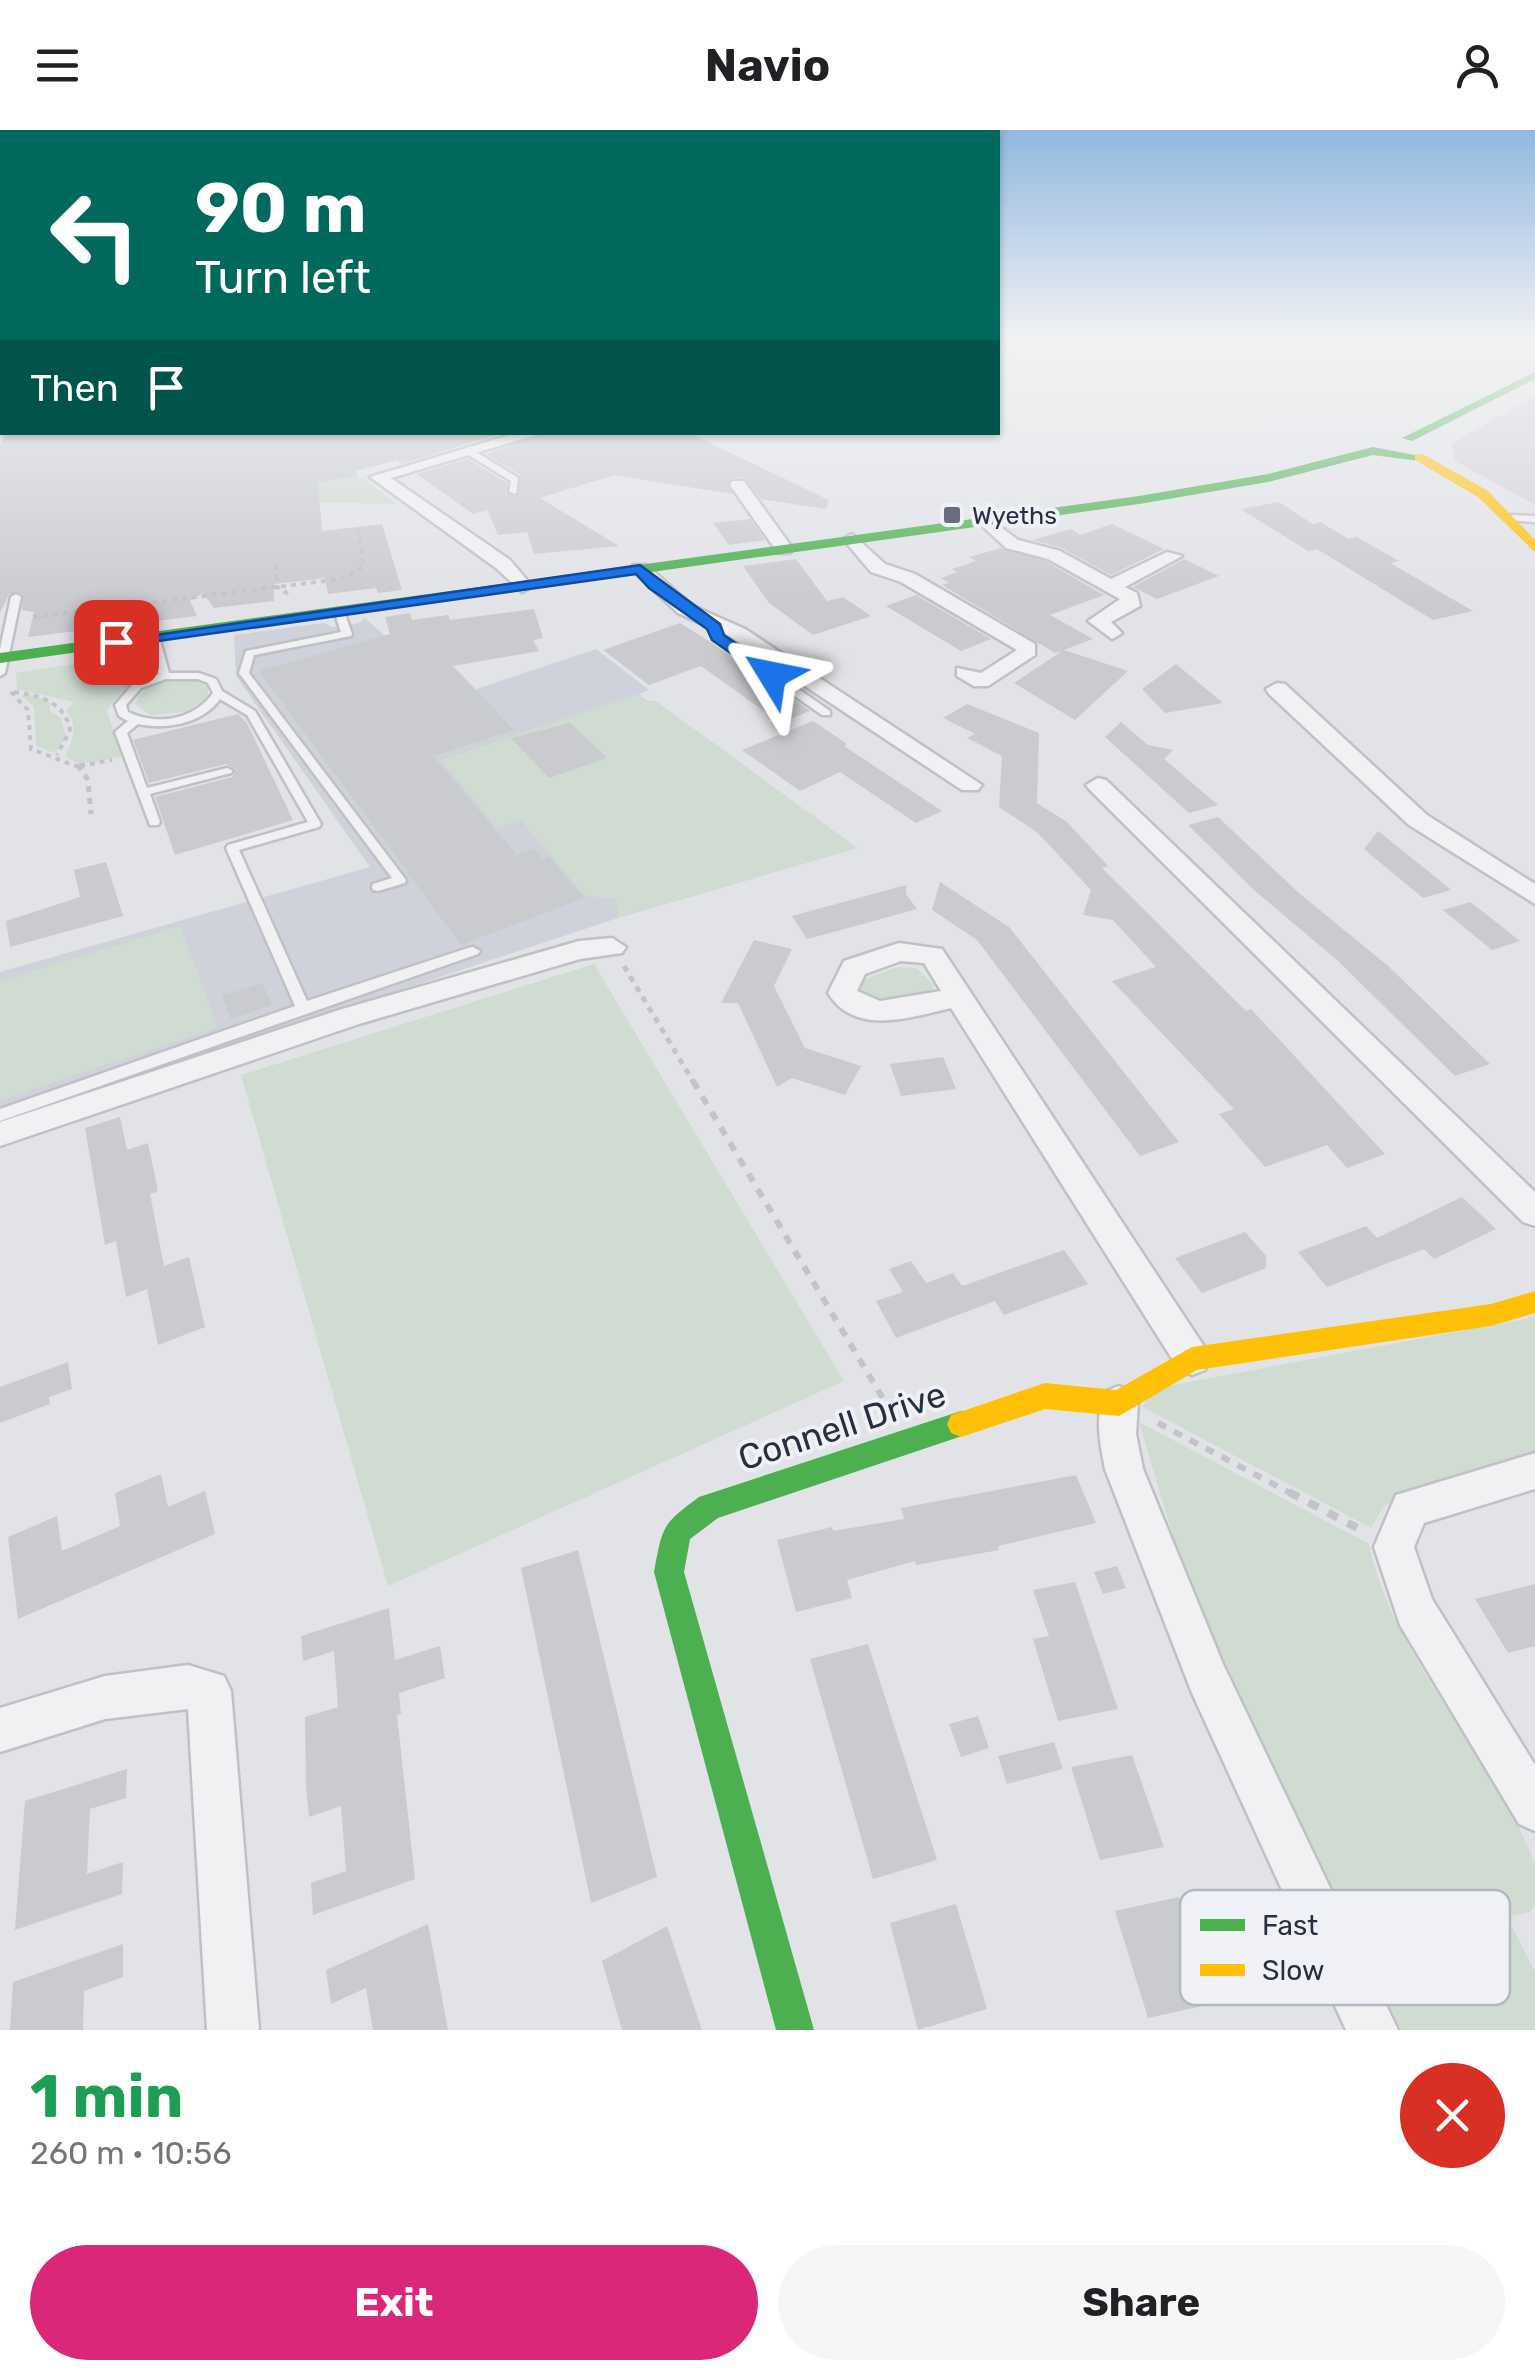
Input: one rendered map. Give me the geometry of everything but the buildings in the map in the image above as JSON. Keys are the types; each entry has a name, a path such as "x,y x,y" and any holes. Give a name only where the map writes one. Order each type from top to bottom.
{"main road":[{"path":"1414,448 1448,428"},
{"path":"0,658 1268,478 1373,451 1367,446 1369,439 1414,448 1465,478 1529,532"},
{"path":"1119,1403 1192,1359 1491,1316 1535,1302"},
{"name":"Connell Drive","path":"796,2030 670,1572 676,1531 710,1506 1044,1396 1119,1403"}],"street":[{"path":"522,586 503,564 378,477 529,435"},
{"path":"738,485 784,549"},
{"path":"986,521 1012,544 1054,555 1132,601 1130,606 1098,621 1112,633"},
{"path":"852,540 863,557 878,568 908,578 1028,648 1025,655 981,682 964,672"},
{"path":"1130,553 1152,563 1173,556"},
{"path":"1112,586 1149,571 1152,563"},
{"path":"640,569 654,585 714,627 738,633 970,785"},
{"path":"1276,689 1418,820 1535,896"},
{"path":"1098,785 1535,1212"},
{"path":"0,1134 349,1017 579,950 612,946"},
{"path":"956,997 1192,1359"},
{"path":"1119,1403 1117,1434 1124,1469 1207,1678 1306,1890"},
{"path":"1535,1471 1410,1508 1394,1548 1415,1610 1535,1808"},
{"path":"0,1730 140,1692 191,1684 208,1691 233,2030"},
{"path":"1360,2005 1372,2030"}],"lane":[{"path":"470,452 515,480 513,492"},
{"path":"0,673 0,658 16,597"},
{"path":"339,611 347,634 250,653 244,673 400,880 378,887"},
{"path":"714,627 717,637 826,713"},
{"path":"154,637 165,676"},
{"path":"218,693 206,708 180,720 135,721 121,711 122,699 137,686 165,676 199,676 212,681 218,693 252,713 315,824 232,848 302,1008"},
{"path":"135,721 121,732 154,822"},
{"path":"145,792 227,772"},
{"path":"0,1115 472,950"}],"path":[{"path":"10,620 340,580 364,566 357,526"},
{"path":"0,692 36,694 59,705 71,726 69,739 57,755"},
{"path":"11,692 28,710 32,749 80,766 88,780 87,805 91,814"},
{"path":"80,766 130,756"},
{"path":"612,946 908,1442"},
{"path":"1119,1403 1394,1548"}],"shaded area":[{"path":"1479,428 1535,428 1535,505 1455,461 1452,443"},
{"path":"362,477 397,504 302,502 316,482"},
{"path":"365,618 453,697 596,649 649,690 639,694 645,700 657,702 857,848 618,918 0,1123 0,972 370,867 236,676 234,635 325,623 332,627 360,623"},
{"path":"143,653 151,656 149,677 120,693 107,710 121,757 79,764 65,756 74,727 66,711 74,702 17,689 16,673"},
{"path":"195,679 208,685 208,697 186,712 150,715 135,704 152,685"},
{"path":"27,694 50,702 50,712 61,718 66,738 54,753 36,746 34,706 21,696"},
{"path":"638,694 645,701 657,702 857,848 618,918 617,899 585,896 521,820 497,828 441,760"},
{"path":"180,926 218,1027 0,1100 0,981"},
{"path":"594,964 844,1381 388,1586 241,1075"},
{"path":"898,967 916,968 934,985 932,992 880,1002 855,994 857,982"},
{"path":"1535,1317 1535,1454 1408,1494 1384,1506 1371,1528 1143,1407 1152,1389"},
{"path":"1139,1422 1369,1544 1399,1627 1518,1825 1535,1865 1535,1905 1530,1912 1510,1916 1510,1890 1330,1890 1183,1570"},
{"path":"1510,1923 1535,1972 1535,2030 1399,2030 1386,2005 1510,2005"}],"traffic: fast":[{"path":"1408,438 1429,428"},
{"path":"0,658 1139,500 1268,478 1373,451 1419,457"},
{"path":"795,2030 669,1572 677,1531 709,1507 961,1424"}],"traffic: slow":[{"path":"1419,457 1483,494 1535,548"},
{"path":"961,1424 1045,1396 1119,1403 1192,1359 1491,1315 1535,1302"}],"place":[{"name":"Wyeths","path":"952,515"}],"route":[{"path":"116,642 640,569 654,585 714,627 717,637 772,675"}]}
